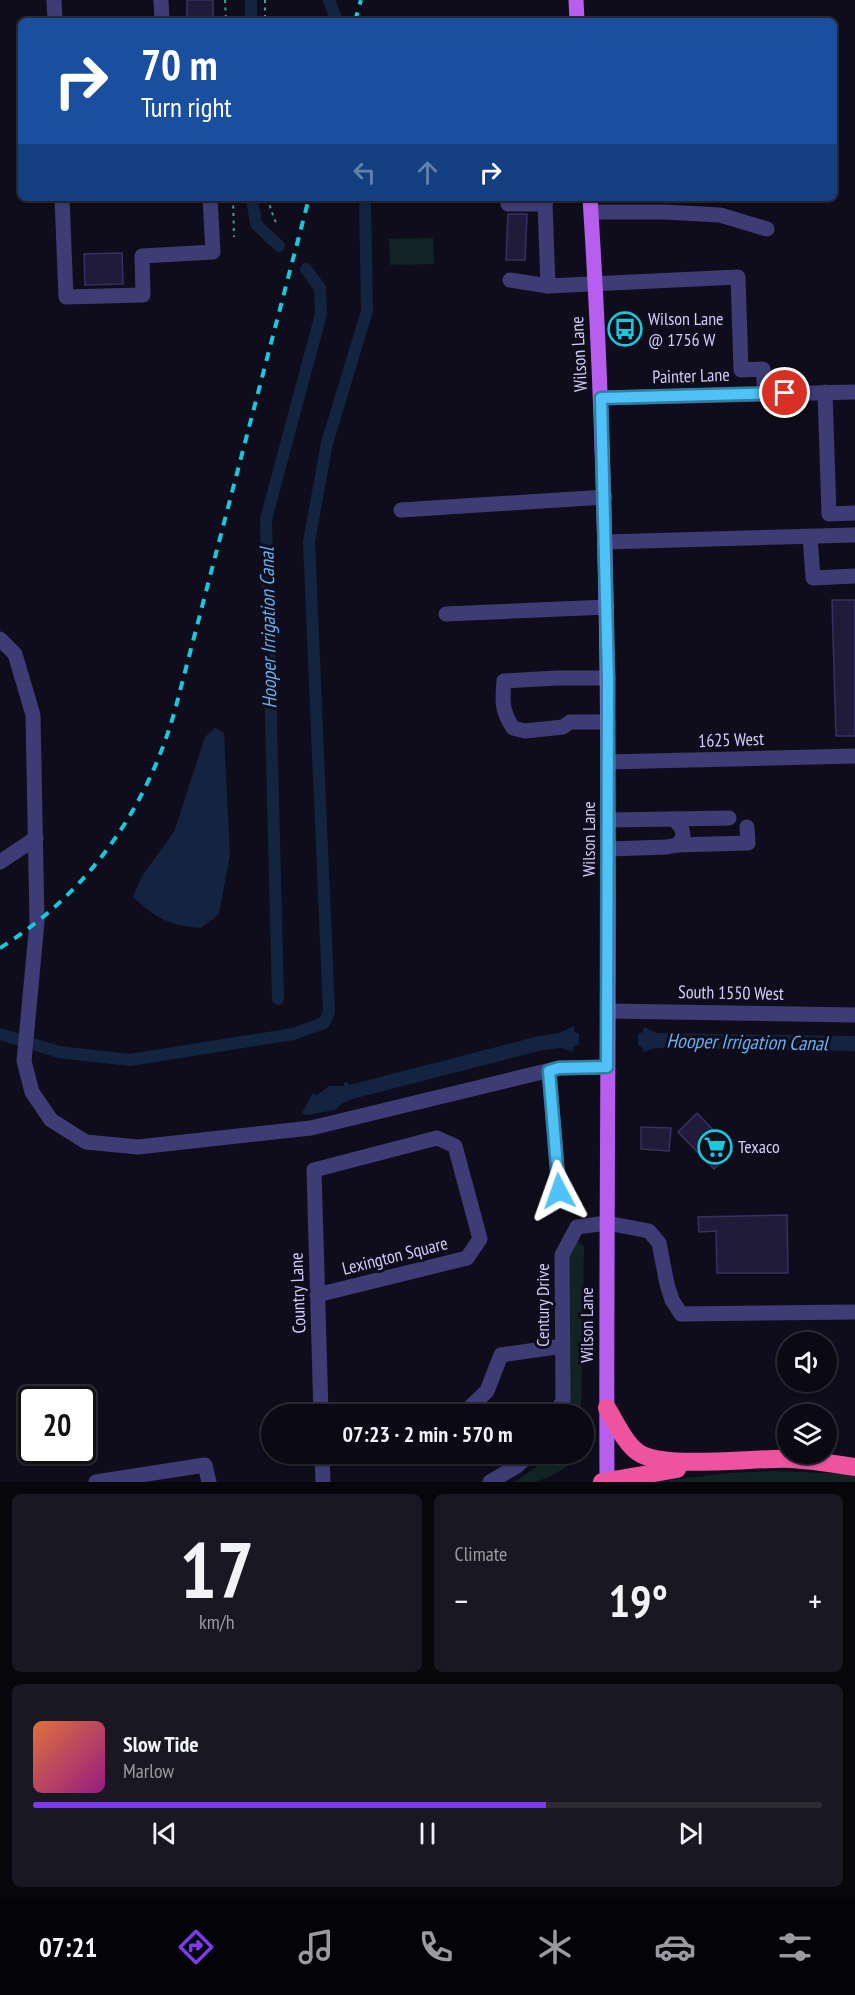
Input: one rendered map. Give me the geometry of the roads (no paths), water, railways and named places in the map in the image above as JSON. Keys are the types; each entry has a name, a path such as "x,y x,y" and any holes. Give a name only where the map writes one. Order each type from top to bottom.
{"highway":[{"path":"606,1408 633,1447 646,1457 657,1460 710,1462"},
{"path":"605,1482 710,1462 751,1458 791,1459 855,1467"}],"main road":[{"path":"576,0 577,18"},
{"name":"Wilson Lane","path":"591,205 601,398 608,678 605,1482"}],"street":[{"path":"54,0 55,18"},
{"path":"161,0 162,18"},
{"path":"62,201 66,297 143,294 142,256 213,252 210,201"},
{"path":"508,201 508,204 546,201 548,286"},
{"path":"591,205 720,215 767,229"},
{"path":"510,280 548,286 738,277 741,370 763,369 765,394"},
{"path":"825,392 829,514 855,513"},
{"name":"Painter Lane","path":"601,398 855,392"},
{"path":"401,510 604,497"},
{"path":"606,542 855,535"},
{"path":"810,536 813,578 855,576"},
{"path":"446,614 607,608"},
{"path":"0,639 15,654 33,715 37,922 24,1061 32,1092 51,1120 86,1142 138,1147 311,1128 559,1068 607,1067"},
{"path":"608,678 504,681 503,695 505,715 513,728 525,731 563,727 570,722 608,722"},
{"name":"1625 West","path":"608,762 855,756"},
{"path":"608,820 729,818"},
{"path":"672,819 683,830 683,838 677,845"},
{"path":"608,849 748,843 747,827"},
{"path":"0,862 36,838"},
{"name":"South 1550 West","path":"607,1011 855,1015"},
{"path":"549,1071 559,1191"},
{"name":"Lexington Square","path":"314,1170 437,1138 455,1146 480,1239 467,1258 317,1295"},
{"name":"Country Lane","path":"314,1170 321,1404"},
{"path":"607,1223 649,1231 659,1243 667,1284 672,1300 681,1314 855,1312"},
{"name":"Century Drive","path":"561,1404 563,1400 562,1255 577,1227 607,1223"},
{"path":"473,1404 487,1391 501,1355 562,1346"},
{"path":"322,1464 323,1482"},
{"path":"490,1482 519,1464"},
{"path":"99,1482 205,1465 209,1482"}],"water":[{"path":"215,728 224,733 230,855 219,914 201,928 164,920 133,897 142,876 174,832 205,737"},
{"path":"574,1026 574,1032 579,1034 579,1044 573,1047 573,1052 561,1048 543,1050 352,1099 335,1110 306,1115 302,1113 313,1093 317,1095 329,1086 344,1086 347,1082 349,1085 535,1037 559,1033"},
{"path":"644,1027 656,1033 855,1036 855,1051 656,1048 643,1052 643,1048 638,1045 638,1034 643,1032"}],"waterway":[{"name":"Hooper Irrigation Canal","path":"251,0 251,18"},
{"path":"329,0 336,18"},
{"name":"Hooper Irrigation Canal","path":"252,201 256,224 279,246"},
{"path":"0,1034 59,1052 130,1060 293,1034 324,1023 329,1012 309,542 327,443 367,311 365,201"},
{"name":"Hooper Irrigation Canal","path":"278,999 266,519 321,314 320,288 306,269"}],"railway":[{"path":"356,18 361,0"},
{"path":"0,948 61,902 87,875 131,814 163,746 175,710 308,201"}],"place":[{"name":"Wilson Lane @ 1756 W","path":"625,329"},
{"name":"Texaco","path":"715,1147"}]}
